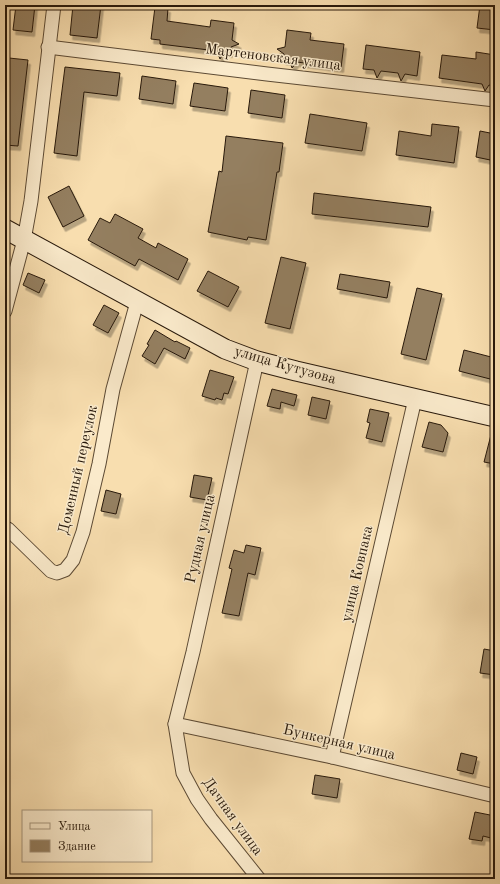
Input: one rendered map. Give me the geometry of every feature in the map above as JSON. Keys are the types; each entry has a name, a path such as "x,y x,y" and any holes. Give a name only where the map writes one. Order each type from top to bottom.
{"main road":[{"name":"улица Кутузова","path":"5,230 225,349 257,361 296,372 495,417"}],"street":[{"path":"5,311 24,240 31,201 54,5"},
{"name":"Мартеновская улица","path":"48,47 495,100"},
{"name":"Доменный переулок","path":"8,528 51,571 57,573 65,570 73,560 83,532 99,464 114,389 137,302"},
{"name":"Рудная улица","path":"175,724 193,652 257,361"},
{"name":"улица Ковпака","path":"332,756 414,399"},
{"name":"Бункерная улица","path":"175,724 332,756 495,796"},
{"name":"Дачная улица","path":"175,724 183,773 197,799 259,879"}],"building":[{"path":"16,5 35,5 32,32 13,30"},
{"path":"73,5 101,5 97,38 70,35"},
{"path":"480,5 495,5 495,30 477,28"},
{"path":"155,7 168,8 167,21 210,27 211,20 234,23 232,40 239,44 231,47 230,53 224,52 220,59 217,51 160,44 160,40 151,39"},
{"path":"287,30 311,33 310,40 344,44 341,68 297,62 292,68 290,61 283,60 284,54 277,49 285,47"},
{"path":"366,45 420,52 417,76 405,74 401,81 398,73 381,71 377,78 374,70 363,69"},
{"path":"476,52 495,55 495,86 489,85 485,91 482,84 439,78 442,55 476,59"},
{"path":"9,58 28,60 18,146 5,145 5,91"},
{"path":"65,67 120,73 117,96 84,92 77,156 54,153"},
{"path":"142,76 176,81 173,104 139,99"},
{"path":"194,83 228,88 225,111 190,106"},
{"path":"251,90 285,95 282,118 248,113"},
{"path":"310,114 367,123 362,151 305,143"},
{"path":"432,124 459,127 454,163 396,155 399,131 431,136"},
{"path":"480,131 495,134 495,161 476,157"},
{"path":"226,136 283,143 266,240 248,237 247,240 208,232 219,171 222,172"},
{"path":"69,186 84,216 63,227 48,197"},
{"path":"314,193 431,207 428,227 312,214"},
{"path":"115,214 143,229 138,238 156,248 158,243 188,259 178,280 139,259 135,266 88,240 100,218 110,223"},
{"path":"281,257 306,263 290,329 265,323"},
{"path":"208,271 239,287 228,307 197,291"},
{"path":"28,273 45,280 39,293 23,285"},
{"path":"340,274 390,282 387,298 337,289"},
{"path":"417,288 442,294 426,360 401,354"},
{"path":"104,305 119,313 108,333 93,325"},
{"path":"155,330 175,342 176,341 190,348 185,359 164,348 155,364 142,356 149,345 147,344"},
{"path":"464,350 495,358 494,380 459,371"},
{"path":"210,370 234,377 228,394 224,393 222,400 216,398 215,400 202,396"},
{"path":"272,389 297,395 294,406 281,402 280,409 267,406"},
{"path":"312,397 330,401 326,419 308,415"},
{"path":"370,409 389,413 382,442 366,438 370,423 367,422"},
{"path":"429,422 441,425 448,433 443,452 422,447"},
{"path":"492,431 495,432 495,464 484,462"},
{"path":"194,475 212,478 207,500 190,497"},
{"path":"106,490 121,494 116,514 101,511"},
{"path":"246,545 261,548 255,575 248,573 239,616 222,613 232,569 229,568 234,550 244,553"},
{"path":"484,649 495,651 495,675 480,673"},
{"path":"461,753 477,757 473,774 457,770"},
{"path":"315,775 340,779 337,798 312,794"},
{"path":"475,812 495,816 495,839 483,836 482,841 469,839"}]}
